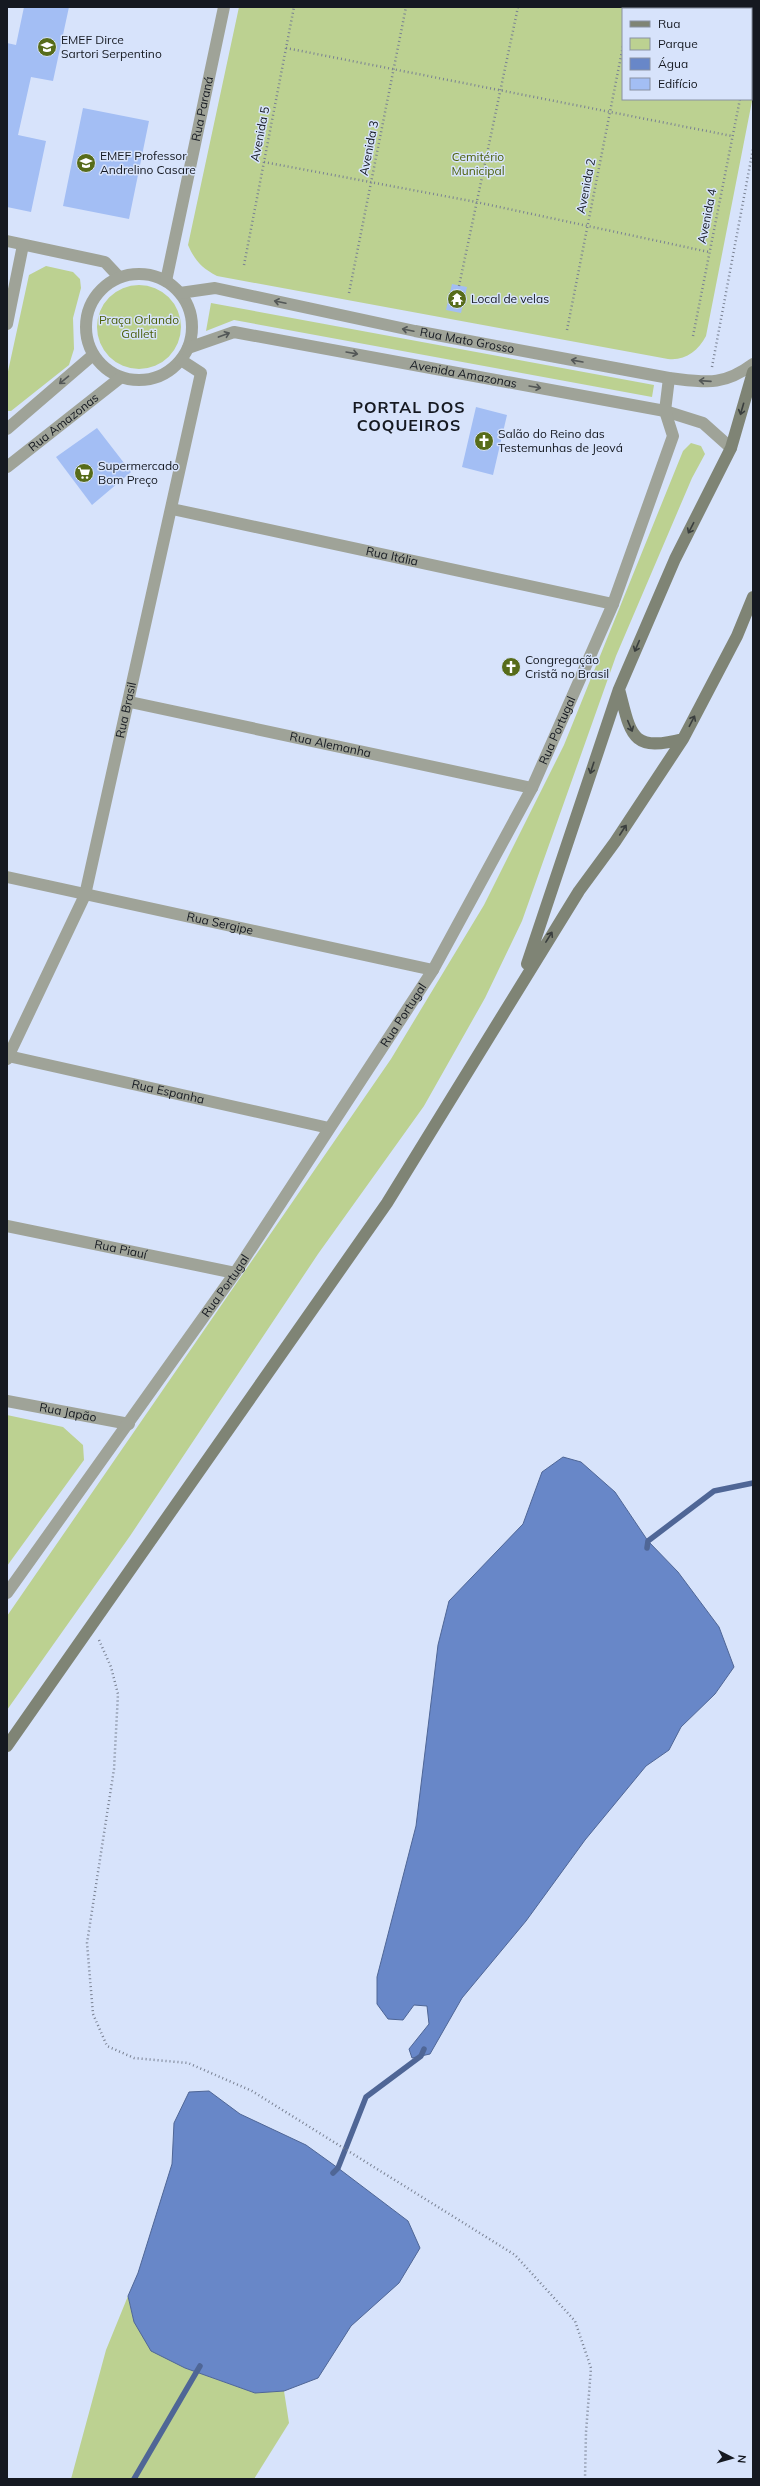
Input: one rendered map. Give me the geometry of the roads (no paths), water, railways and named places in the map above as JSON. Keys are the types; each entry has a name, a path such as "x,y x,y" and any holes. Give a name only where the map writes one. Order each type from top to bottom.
{"main road":[{"path":"521,982 619,689 675,559 731,448 753,372"},
{"path":"7,1746 387,1203 521,982 579,891 615,842 683,739 736,636 753,597"},
{"path":"619,689 629,724 636,738 646,743 663,744 683,739"}],"street":[{"name":"Rua Paraná","path":"166,281 224,7"},
{"path":"7,241 105,262 118,277"},
{"path":"7,324 23,245"},
{"path":"134,274 151,275 166,281 180,293 187,305 192,319 188,348 181,360 160,376 133,381 120,378 100,365 93,355 87,341 85,326 88,310 95,297 105,285 118,277 134,274"},
{"name":"Rua Mato Grosso","path":"180,293 214,288 415,331 669,378 710,382 736,376 753,364"},
{"name":"Avenida Amazonas","path":"188,348 234,332 665,411 703,423 731,448"},
{"path":"7,429 93,355"},
{"name":"Rua Brasil","path":"8,1057 85,895 130,702 202,373 181,360"},
{"name":"Rua Amazonas","path":"7,467 120,378"},
{"name":"Rua Portugal","path":"7,1593 129,1424 234,1273 433,970 532,788 613,604 673,436 665,411 669,378"},
{"name":"Rua Itália","path":"172,509 613,604"},
{"name":"Rua Alemanha","path":"130,702 532,788"},
{"name":"Rua Sergipe","path":"7,877 433,970"},
{"name":"Rua Espanha","path":"8,1057 329,1128"},
{"name":"Rua Piauí","path":"7,1226 234,1273"},
{"name":"Rua Japão","path":"7,1401 129,1424"}],"water":[{"path":"563,1457 581,1462 615,1492 648,1541 678,1572 719,1627 734,1667 715,1694 681,1727 669,1750 646,1766 585,1840 526,1921 462,1998 430,2054 412,2058 409,2049 429,2024 427,2006 414,2005 403,2020 388,2019 377,2004 377,1977 416,1826 438,1645 449,1601 523,1524 542,1472"},
{"path":"209,2091 240,2114 306,2145 338,2168 408,2221 420,2248 399,2283 351,2326 318,2378 284,2391 255,2393 185,2368 151,2351 134,2322 128,2296 138,2273 172,2164 174,2123 189,2092"}],"waterway":[{"path":"647,1548 648,1541 714,1491 753,1483"},
{"path":"333,2173 338,2168 366,2097 421,2056 424,2049"},
{"path":"134,2479 200,2366"}],"place":[{"name":"EMEF Dirce Sartori Serpentino","path":"47,47"},
{"name":"EMEF Professor Andrelino Casare","path":"86,163"},
{"name":"Local de velas","path":"457,299"},
{"name":"Salão do Reino das Testemunhas de Jeová","path":"484,441"},
{"name":"Supermercado Bom Preço","path":"84,473"},
{"name":"Congregação Cristã no Brasil","path":"511,667"}],"district":[{"name":"PORTAL DOS COQUEIROS","path":"409,416"}],"park label":[{"name":"Cemitério Municipal","path":"478,164"},
{"name":"Praça Orlando Galleti","path":"139,327"}]}
